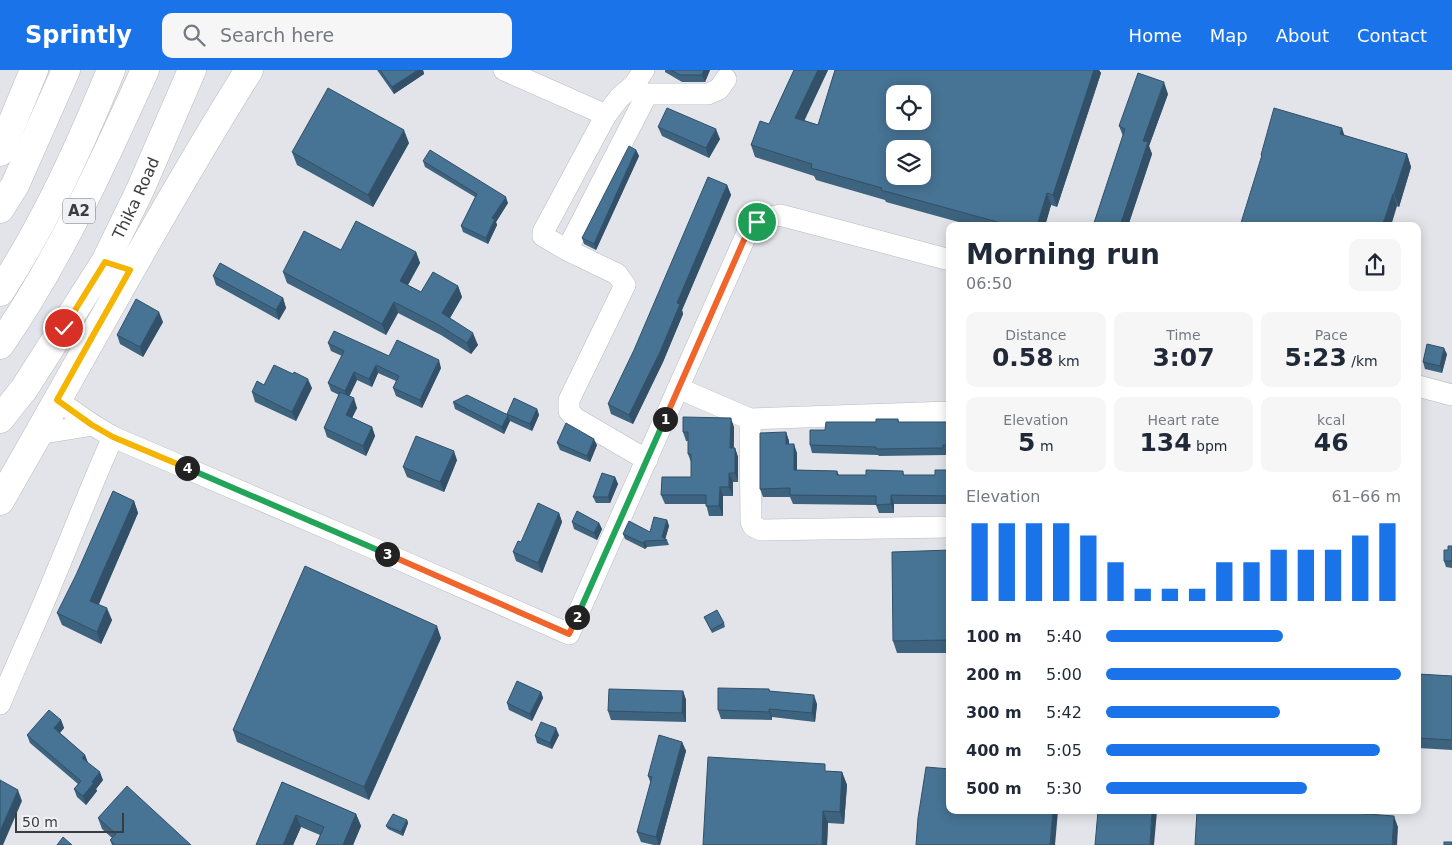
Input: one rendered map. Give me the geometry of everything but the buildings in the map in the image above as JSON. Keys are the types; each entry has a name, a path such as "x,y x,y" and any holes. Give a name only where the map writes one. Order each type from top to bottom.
{"main road":[{"path":"0,152 34,70"},
{"path":"0,209 15,185 66,70"},
{"name":"A2","path":"0,292 18,264 62,180 88,126 111,70"},
{"name":"A2","path":"0,346 32,296 72,225 145,70"},
{"name":"Thika Road","path":"0,419 117,266 140,190 192,70"},
{"path":"0,501 57,400 117,266 200,149 249,70"}],"street":[{"path":"504,70 606,115"},
{"path":"647,460 575,418 569,411 569,400 625,285 617,274 567,250 543,236 543,232 606,115 620,97 642,83 708,94 719,88 726,79"},
{"path":"567,250 642,83"},
{"path":"57,400 92,425 113,437 569,634 747,233 757,222 766,217 780,215 946,259"},
{"path":"1421,387 1452,395"},
{"path":"678,388 750,419 946,412"},
{"path":"750,419 751,521 753,526 761,530 946,527"},
{"path":"38,434 92,425"},
{"path":"0,704 113,437"}],"route":[{"path":"64,328 105,262 130,270 57,400 92,425 132,446 210,477 569,634 747,233 757,222"}]}
